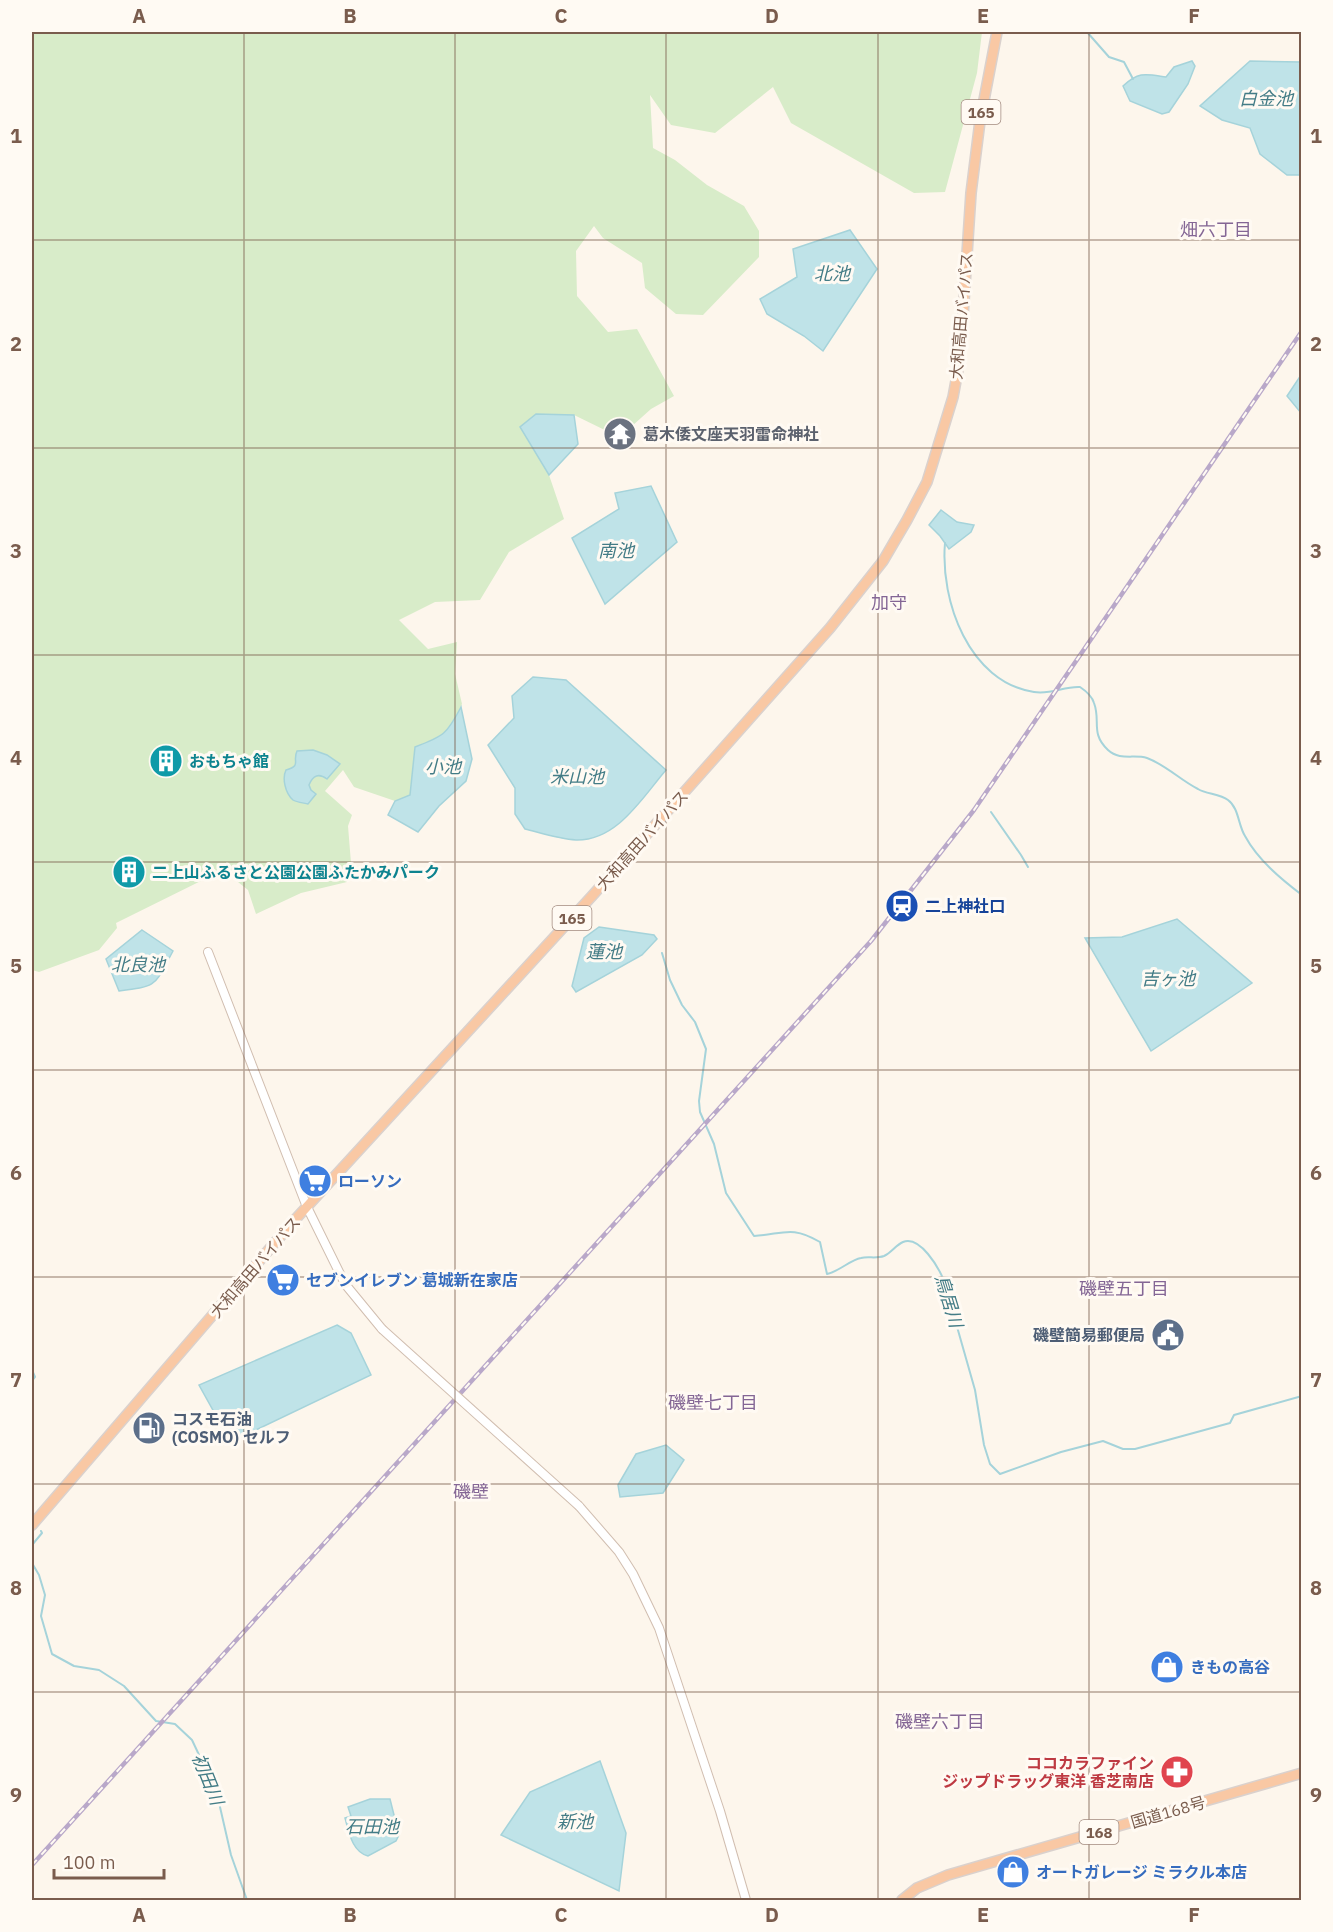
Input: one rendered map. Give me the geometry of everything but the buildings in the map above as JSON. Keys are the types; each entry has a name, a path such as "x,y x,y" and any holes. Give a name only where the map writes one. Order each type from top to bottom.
{"highway":[{"name":"大和高田バイパス","path":"32,1525 307,1207 712,762 843,612 883,561 908,520 927,482 953,396 962,331 971,193 980,121 997,32"},
{"name":"国道168号","path":"902,1900 923,1885 948,1875 1302,1773"}],"street":[{"path":"208,952 307,1207 345,1284 382,1329 579,1506 619,1552 628,1566 659,1628 720,1811 746,1900"}],"green space":[{"path":"32,32 982,32 977,73 945,192 914,193 791,123 773,87 715,133 671,125 650,95 653,148 675,160 707,185 744,206 759,231 759,257 703,315 676,314 645,288 642,263 603,238 594,226 576,251 577,296 608,332 637,329 674,396 651,409 617,436 574,415 520,427 549,475 564,519 509,552 480,600 435,602 399,620 428,649 457,642 455,674 462,704 451,727 440,738 415,747 410,796 395,801 354,787 343,770 325,791 352,815 348,826 351,863 347,882 301,893 256,914 248,890 223,870 116,923 117,928 99,950 39,972 32,970"}],"water":[{"path":"1192,61 1195,66 1188,84 1169,112 1162,114 1130,101 1123,86 1134,78 1148,75 1166,77 1174,67"},
{"name":"白金池","path":"1250,61 1301,62 1301,175 1287,175 1260,154 1250,128 1222,120 1200,106"},
{"name":"北池","path":"850,230 877,269 823,351 804,336 767,314 760,299 797,277 793,249"},
{"path":"1301,375 1301,413 1287,396"},
{"path":"536,414 574,415 578,444 549,475 520,427"},
{"name":"南池","path":"651,486 677,542 605,604 572,538 619,509 615,493"},
{"path":"941,510 957,522 974,525 971,532 949,549 929,525"},
{"name":"米山池","path":"533,677 566,680 666,770 638,805 616,826 604,833 576,840 557,837 525,829 515,814 515,788 488,745 514,718 512,696"},
{"name":"小池","path":"461,707 472,759 466,781 439,806 418,832 388,815 395,801 410,795 415,747 444,733"},
{"path":"313,750 327,755 340,764 327,779 319,776 312,779 309,785 316,794 308,804 294,801 286,790 284,777 286,770 294,767 297,751"},
{"name":"吉ヶ池","path":"1177,919 1252,983 1151,1051 1085,938 1122,937"},
{"name":"蓮池","path":"599,927 654,935 657,939 642,955 576,992 572,986 584,938"},
{"name":"北良池","path":"142,930 173,951 154,982 142,988 119,991 106,959"},
{"path":"337,1325 351,1333 371,1375 237,1439 224,1430 199,1385"},
{"path":"666,1445 684,1460 663,1493 620,1497 618,1485 636,1454"},
{"name":"新池","path":"600,1761 626,1833 619,1891 501,1835 530,1792"},
{"name":"石田池","path":"370,1799 390,1799 399,1835 396,1841 368,1856 355,1846 345,1818 351,1816 348,1807"}],"waterway":[{"path":"1087,32 1109,57 1124,62 1133,79"},
{"path":"945,543 945,566 954,613 963,636 976,656 992,673 1011,685 1034,692 1080,687 1093,700 1099,738 1108,750 1117,755 1147,758 1198,789 1228,800 1232,803 1243,832 1256,853 1278,876 1302,895"},
{"path":"991,812 1028,867"},
{"name":"鳥居川","path":"662,953 670,980 682,1005 695,1022 706,1049 699,1101 700,1112 714,1144 726,1193 754,1236 794,1232 820,1242 827,1274 857,1259 884,1256 903,1242 916,1243 928,1254 944,1281 975,1390 984,1445 990,1464 1000,1474 1061,1452 1103,1441 1123,1449 1135,1449 1230,1423 1234,1415 1302,1396"},
{"name":"初田川","path":"32,1370 35,1377 32,1381"},
{"name":"初田川","path":"32,1545 42,1533 41,1531"},
{"name":"初田川","path":"32,1563 39,1575 45,1595 41,1616 52,1654 74,1666 99,1670 124,1686 156,1721 175,1724 192,1740 220,1807 231,1855 247,1900"},
{"path":"1296,1900 1302,1899"}],"railway":[{"path":"32,1865 871,941 974,810 1302,331"}],"place":[{"name":"葛木倭文座天羽雷命神社","path":"620,434"},
{"name":"おもちゃ館","path":"166,761"},
{"name":"二上山ふるさと公園公園ふたかみパーク","path":"129,872"},
{"name":"二上神社口","path":"902,906"},
{"name":"ローソン","path":"315,1181"},
{"name":"セブンイレブン 葛城新在家店","path":"283,1280"},
{"name":"磯壁簡易郵便局","path":"1168,1335"},
{"name":"コスモ石油 (COSMO) セルフ","path":"149,1428"},
{"name":"きもの高谷","path":"1167,1667"},
{"name":"ココカラファイン ジップドラッグ東洋 香芝南店","path":"1177,1772"},
{"name":"オートガレージ ミラクル本店","path":"1013,1872"}],"district":[{"name":"畑六丁目","path":"1216,229"},
{"name":"加守","path":"889,602"},
{"name":"磯壁五丁目","path":"1124,1288"},
{"name":"磯壁七丁目","path":"713,1402"},
{"name":"磯壁","path":"471,1491"},
{"name":"磯壁六丁目","path":"940,1721"}]}
